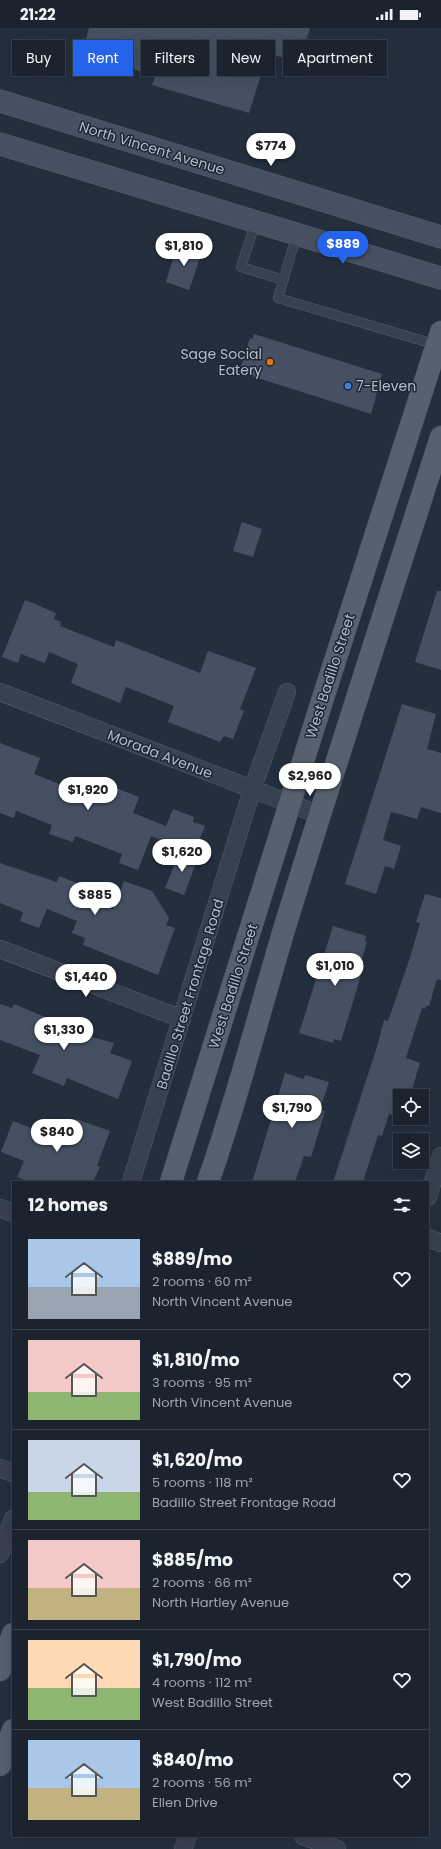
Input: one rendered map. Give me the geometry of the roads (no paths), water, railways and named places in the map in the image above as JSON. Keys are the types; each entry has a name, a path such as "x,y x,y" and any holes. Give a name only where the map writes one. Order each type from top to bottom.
{"main road":[{"name":"West Badillo Street","path":"171,1181 323,698 439,338"},
{"path":"208,1181 225,1134 320,815 441,438"},
{"path":"0,1670 12,1637"},
{"path":"0,1766 12,1733"}],"street":[{"name":"North Vincent Avenue","path":"0,101 441,237"},
{"path":"0,144 441,278"},
{"name":"Morada Avenue","path":"0,692 290,805 320,815"},
{"name":"Badillo Street Frontage Road","path":"131,1181 252,790 287,692"},
{"path":"0,949 182,1020"},
{"path":"429,1194 441,1156"},
{"path":"0,1208 12,1213"},
{"path":"429,1238 441,1243"},
{"path":"0,1468 12,1473"},
{"path":"0,1554 12,1522"},
{"path":"183,1849 188,1837"},
{"path":"306,1837 337,1849"}],"lane":[{"path":"256,221 241,267 284,280"},
{"path":"297,234 278,298 439,338"}],"place":[{"name":"Sage Social Eatery","path":"270,362"},
{"name":"7-Eleven","path":"348,386"}]}
